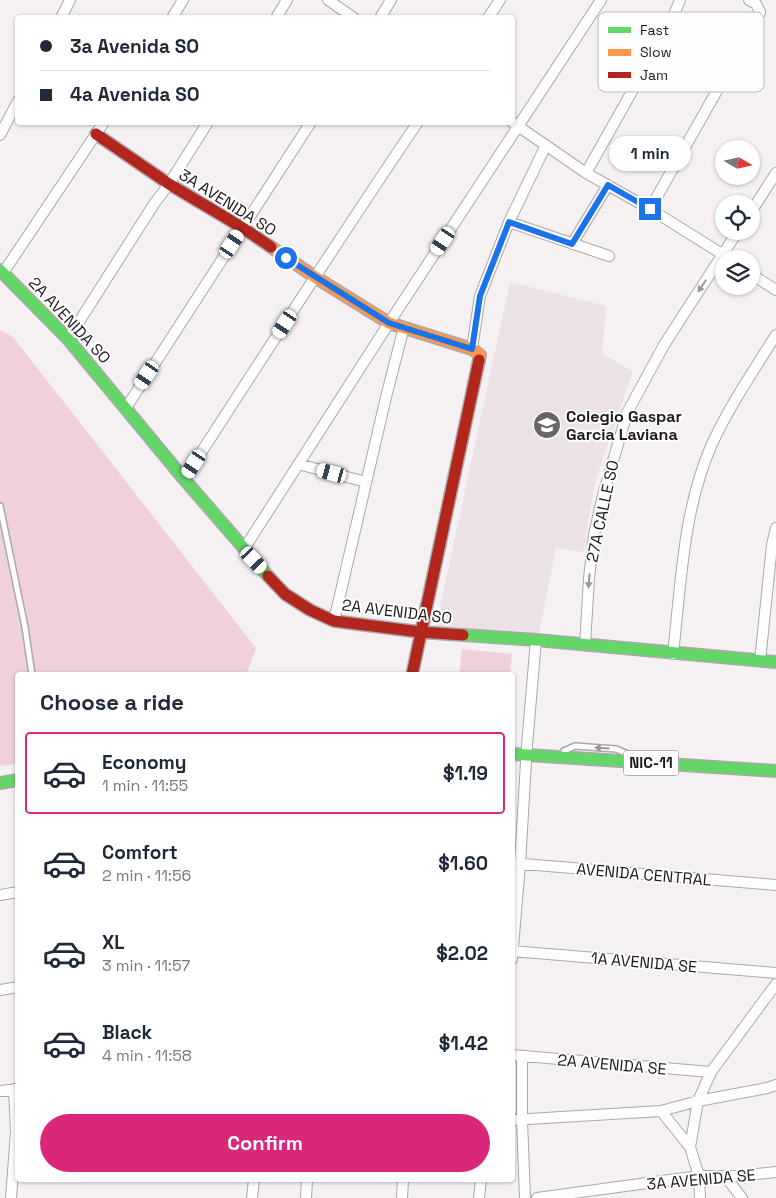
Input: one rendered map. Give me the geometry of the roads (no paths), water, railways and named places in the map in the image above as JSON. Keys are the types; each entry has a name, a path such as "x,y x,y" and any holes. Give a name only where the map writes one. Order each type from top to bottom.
{"main road":[{"name":"3A AVENIDA SO","path":"96,134 169,184 243,228 315,277 389,323 476,352"},
{"name":"2A AVENIDA SO","path":"2,272 68,339 184,479 285,594 310,610 334,621 420,632 536,640 760,661"},
{"path":"413,672 479,365 476,352"},
{"path":"760,661 776,662"},
{"name":"NIC-11","path":"515,754 776,771"},
{"path":"0,783 15,780"}],"street":[{"path":"62,15 70,0"},
{"path":"278,15 287,0"},
{"path":"328,0 350,15"},
{"path":"382,15 391,0"},
{"path":"490,15 500,0"},
{"path":"244,549 516,124 601,0"},
{"path":"675,12 680,0"},
{"path":"749,0 756,4 760,12"},
{"path":"173,15 180,1"},
{"path":"586,173 632,92"},
{"path":"650,209 716,92"},
{"path":"0,135 15,107"},
{"path":"516,124 586,173 650,209 715,250"},
{"path":"2,272 102,125"},
{"path":"68,339 206,125"},
{"path":"126,408 310,125"},
{"path":"184,479 358,210 416,125"},
{"path":"476,352 480,296 509,222 546,145"},
{"path":"760,198 776,173"},
{"path":"572,244 608,185"},
{"path":"509,222 609,256"},
{"name":"27A CALLE SO","path":"585,645 594,535 602,499 627,413 669,338 715,273"},
{"path":"760,280 776,290"},
{"path":"334,621 404,327"},
{"path":"673,654 689,521 700,479 712,444 737,397 776,335"},
{"path":"298,464 366,482"},
{"path":"760,661 772,544 776,528"},
{"path":"515,894 536,640"},
{"name":"AVENIDA CENTRAL","path":"516,864 776,885"},
{"path":"0,895 15,892"},
{"name":"1A AVENIDA SE","path":"515,954 776,973"},
{"path":"690,1146 698,1101 711,1072 776,984"},
{"path":"0,990 15,988"},
{"path":"517,1055 517,1120 525,1198"},
{"name":"2A AVENIDA SE","path":"517,1055 711,1072"},
{"path":"517,1120 661,1111 698,1101 767,1088 776,1084"},
{"path":"0,1091 15,1089"},
{"path":"661,1111 690,1146 699,1176 700,1198"},
{"path":"11,1198 15,1154"},
{"name":"3A AVENIDA SE","path":"537,1198 699,1176 737,1176 776,1172"},
{"path":"725,1176 742,1198"},
{"path":"252,1198 254,1182"},
{"path":"306,1198 307,1182"},
{"path":"402,1198 403,1182"},
{"path":"479,1198 481,1182"}],"lane":[{"path":"0,506 32,672"}],"place":[{"name":"Colegio Gaspar Garcia Laviana","path":"547,425"}]}
